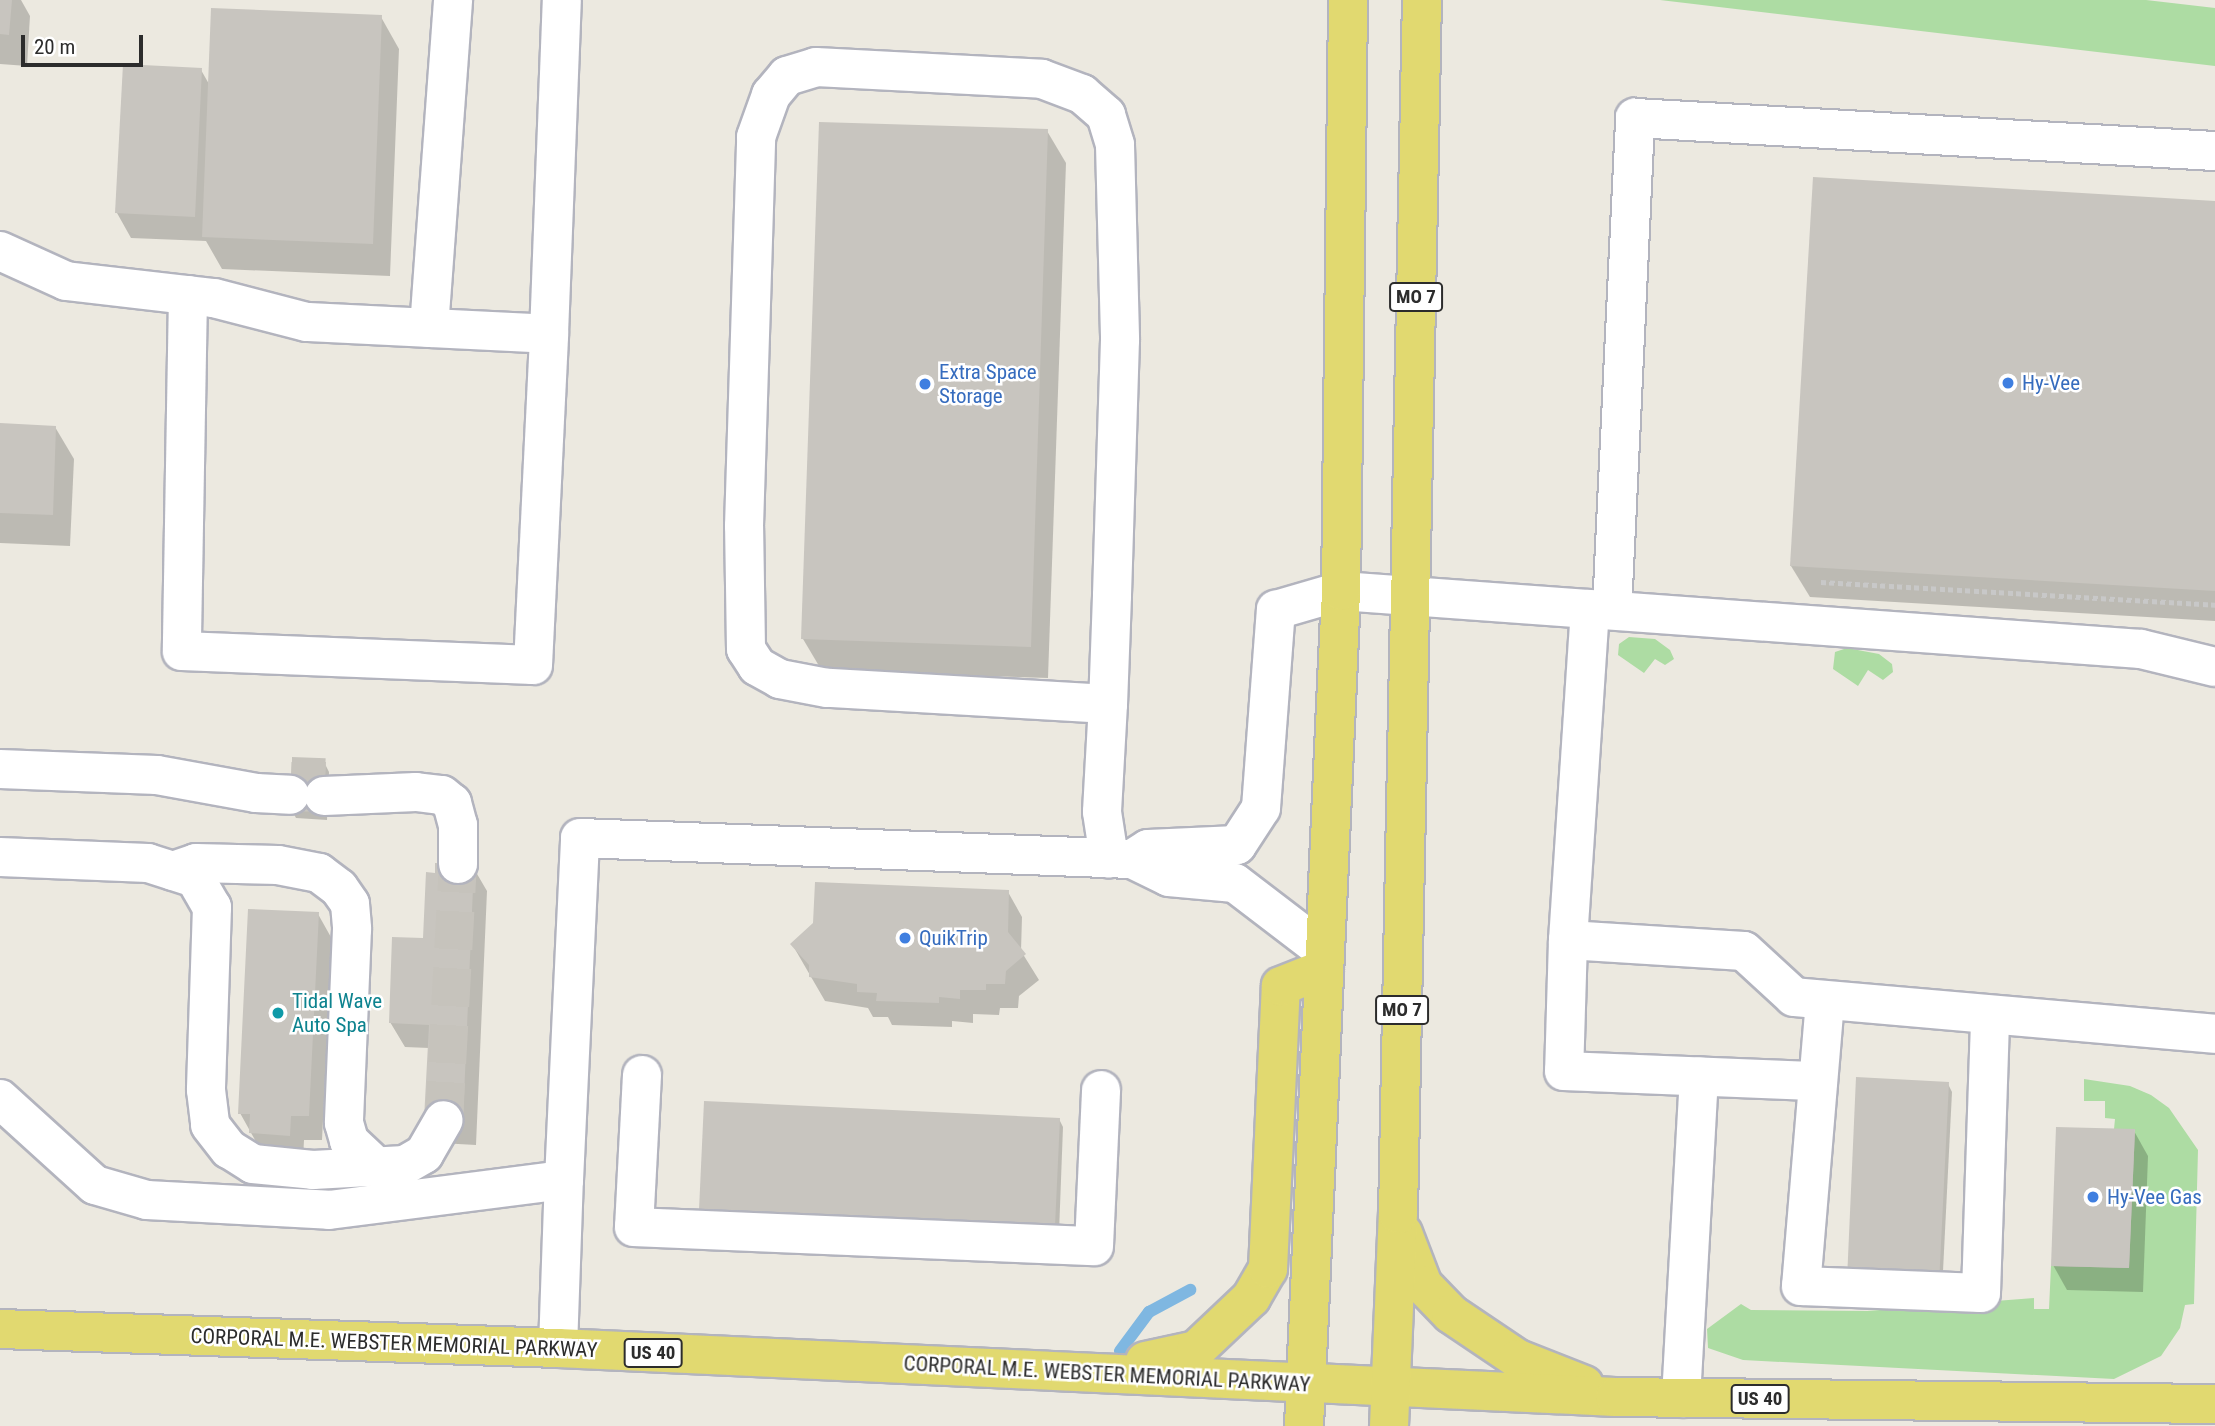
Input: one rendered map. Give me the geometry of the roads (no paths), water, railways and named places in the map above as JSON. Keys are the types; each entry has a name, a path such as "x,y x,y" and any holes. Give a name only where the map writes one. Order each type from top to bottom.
{"main road":[{"path":"1304,1426 1341,591 1348,0"},
{"name":"MO 7","path":"1389,1426 1398,1214 1422,0"},
{"path":"1073,1372 1196,1350 1251,1298 1268,1269 1281,986 1324,960"},
{"path":"1398,1214 1423,1285 1451,1314 1518,1359 1615,1397"},
{"name":"CORPORAL M.E. WEBSTER MEMORIAL PARKWAY","path":"0,1329 558,1348 1615,1397 2215,1404"},
{"path":"2195,1426 2215,1418"}],"lane":[{"path":"429,328 453,0"},
{"path":"188,295 182,651 533,664 562,0"},
{"path":"1108,704 827,688 780,679 757,666 746,649 744,526 756,137 771,95 786,76 816,67 1042,79 1082,94 1106,115 1115,145 1120,340 1108,704 1102,812 1121,859"},
{"path":"1818,1081 1564,1071 1568,940 1601,610 1635,118 2215,151"},
{"path":"0,251 66,281 188,295 307,321 549,334"},
{"path":"1121,859 1148,849 1237,845 1261,808 1276,610 1341,591 2141,649 2215,667"},
{"path":"0,769 157,775 193,782 442,795 452,803 458,825 457,864"},
{"path":"558,1348 580,838 1121,859 1170,877 1235,883 1324,960"},
{"path":"0,857 148,863 195,878 212,907 206,1090 210,1125 229,1149 254,1164 313,1170 405,1165 424,1154 444,1120"},
{"path":"173,871 196,863 278,865 319,873 340,888 350,904 352,929 344,1123 349,1141 379,1168"},
{"path":"1568,940 1744,951 1794,997 2215,1034"},
{"path":"1825,1001 1801,1286 1981,1293 1990,1016"},
{"path":"642,1075 634,1227 1094,1246 1101,1090"},
{"path":"1681,1398 1699,1077"},
{"path":"0,1099 95,1185 147,1200 329,1210 564,1180"}],"waterway":[{"path":"1120,1351 1149,1312 1190,1290"}],"tunnel":[{"path":"291,776 325,777"},
{"path":"444,1120 458,864"}],"place":[{"name":"Hy-Vee","path":"2008,383"},
{"name":"Extra Space Storage","path":"925,384"},
{"name":"QuikTrip","path":"905,938"},
{"name":"Tidal Wave Auto Spa","path":"278,1013"},
{"name":"Hy-Vee Gas","path":"2093,1197"}]}
